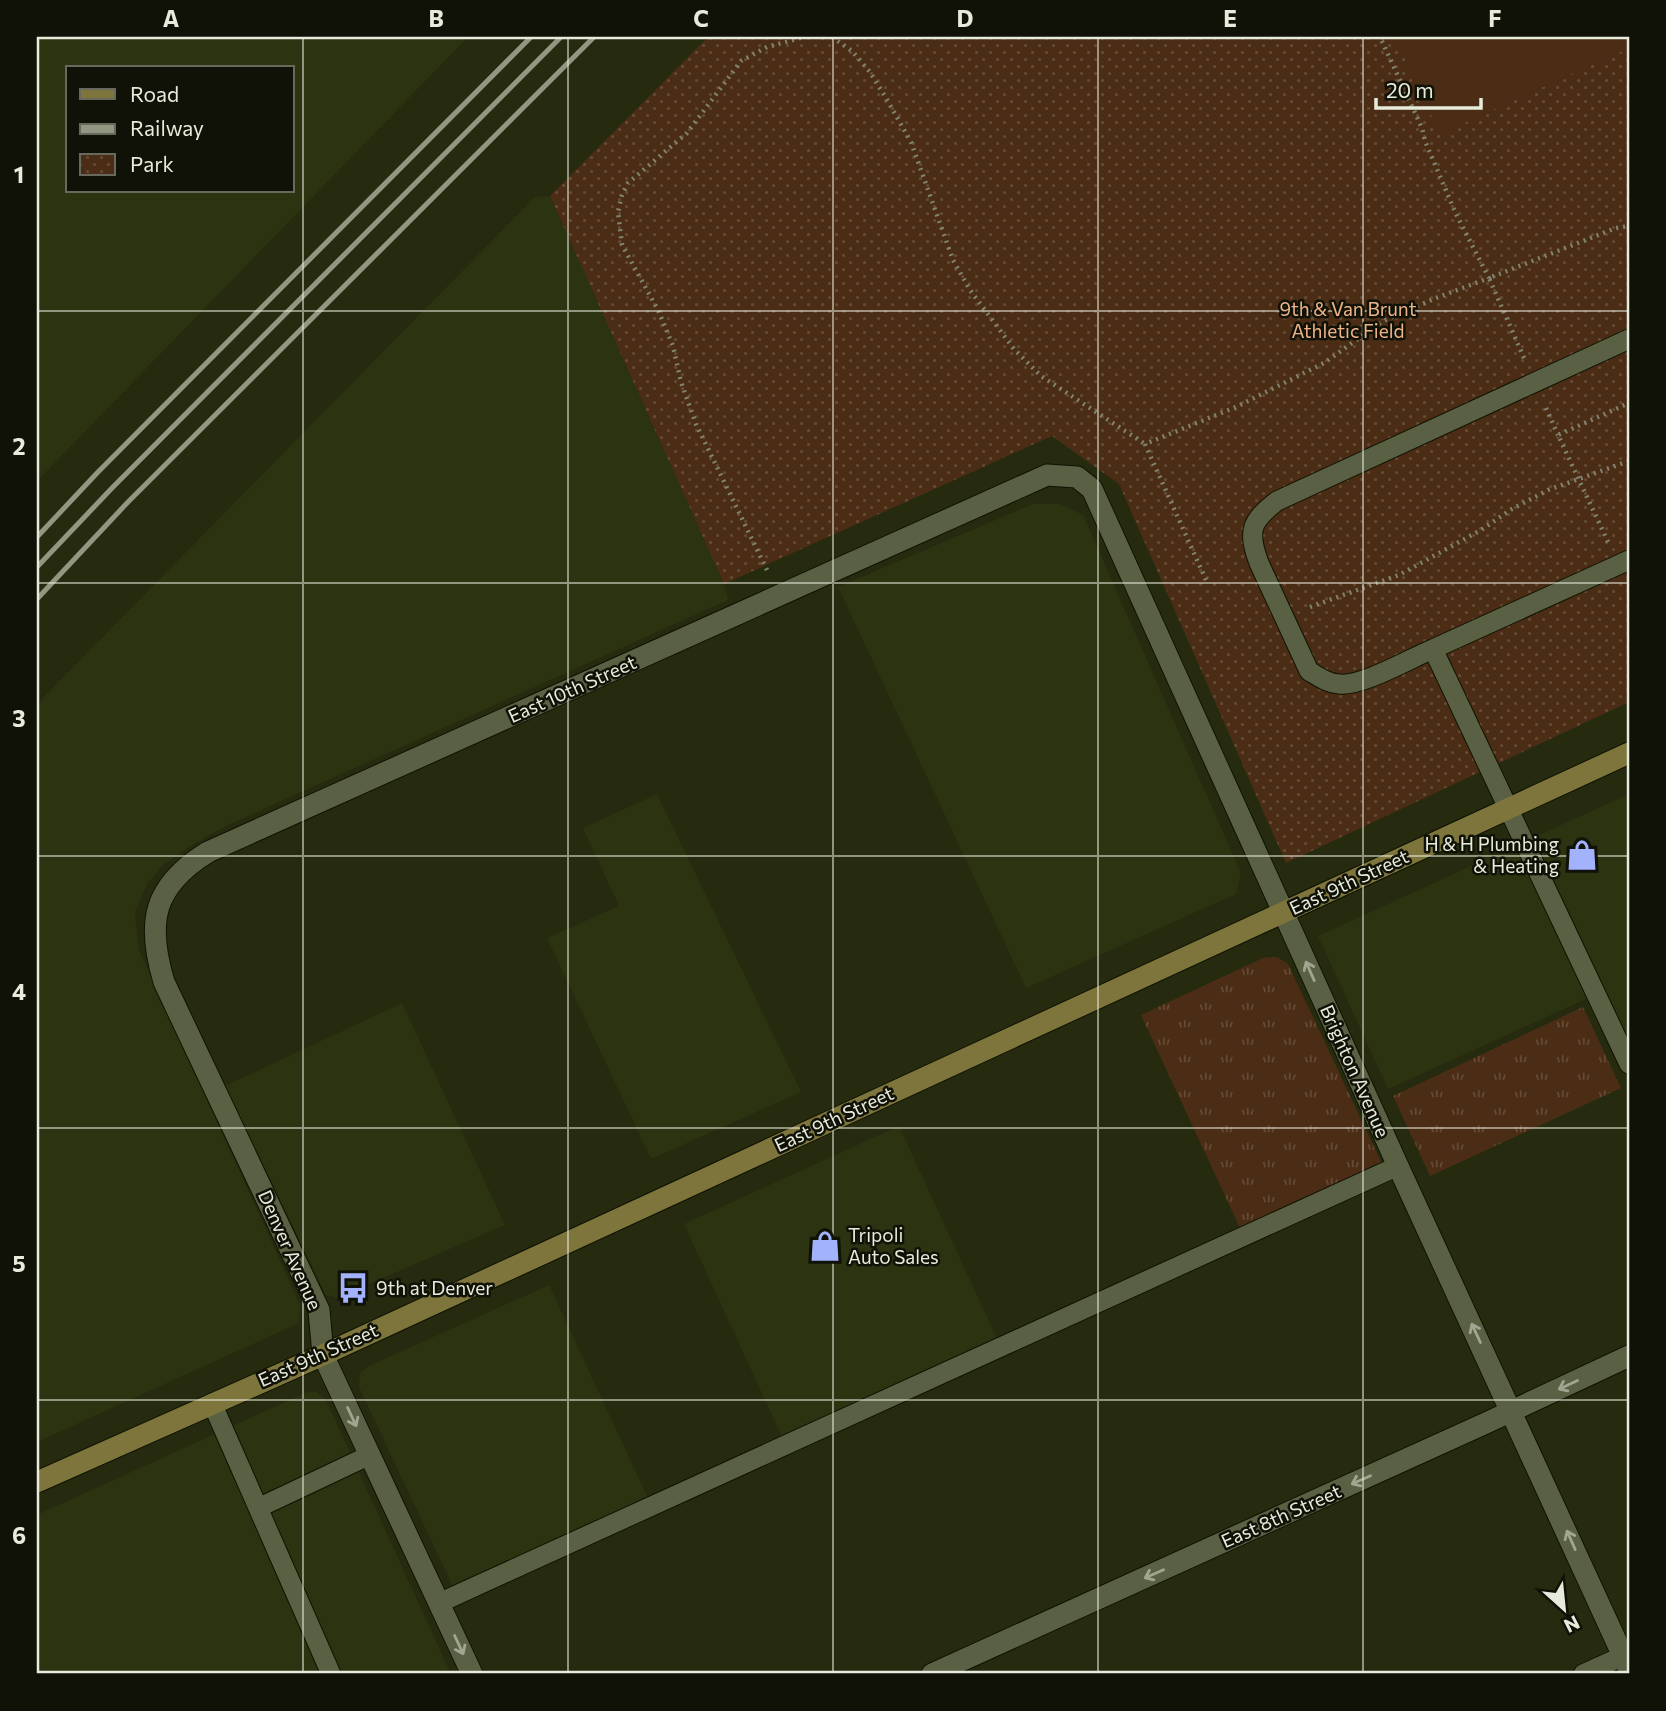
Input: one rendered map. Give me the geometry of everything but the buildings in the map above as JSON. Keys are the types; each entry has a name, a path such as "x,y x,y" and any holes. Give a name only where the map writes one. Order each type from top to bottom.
{"main road":[{"name":"East 9th Street","path":"37,1482 323,1355 1629,753"}],"street":[{"name":"East 10th Street","path":"164,982 157,957 155,930 158,907 175,876 208,852 1047,475 1077,477"},
{"name":"Brighton Avenue","path":"1077,477 1093,488 1398,1166 1626,1662"},
{"name":"Denver Avenue","path":"164,982 320,1310 323,1355 472,1674"},
{"name":"East 8th Street","path":"932,1674 1629,1356"}],"lane":[{"path":"1624,562 1356,683 1341,685 1325,681 1309,671 1252,547 1251,531 1260,515 1277,501 1629,338"},
{"path":"1433,649 1629,1064"},
{"path":"439,1603 1398,1166"},
{"path":"212,1403 331,1674"},
{"path":"258,1508 370,1455"},
{"path":"1583,1674 1626,1662"}],"path":[{"path":"780,596 696,424 681,382 673,346 658,310 622,245 618,212 628,183 687,133 741,61 767,47 804,37"},
{"path":"832,37 852,51 870,72 911,142 953,260 970,290 1014,349 1041,376 1145,444 1206,580"},
{"path":"1380,37 1422,128 1456,214 1489,278 1558,435 1624,562"},
{"path":"1145,444 1236,407 1307,371 1347,348 1383,321 1436,298 1629,226"},
{"path":"1558,435 1629,403"},
{"path":"1284,617 1399,575 1548,490 1629,461"}],"shaded area":[{"path":"37,37 468,37 37,481"},
{"path":"550,196 724,584 728,600 228,825 163,865 147,884 135,913 139,950 300,1305 299,1323 37,1442 37,704 535,197"},
{"path":"1033,504 1059,504 1083,515 1241,873 1236,894 1026,988 838,587"},
{"path":"657,794 801,1092 651,1159 547,938 619,906 583,828"},
{"path":"1629,794 1629,1072 1623,1075 1586,999 1388,1089 1318,936"},
{"path":"402,1003 505,1225 337,1298 326,1295 225,1086"},
{"path":"899,1126 1005,1356 789,1452 684,1224"},
{"path":"549,1285 648,1498 452,1585 359,1387 360,1373 369,1366"},
{"path":"307,1392 317,1392 326,1400 451,1674 37,1674 37,1515"}],"green space":[{"name":"9th & Van Brunt Athletic Field","path":"708,37 1629,37 1629,702 1286,863 1119,484 1052,436 724,584 550,196"},
{"path":"1395,37 1629,37 1629,48 1440,134"},
{"path":"1277,957 1288,964 1381,1162 1240,1228 1141,1015 1263,958"},
{"path":"1583,1007 1621,1088 1430,1176 1393,1096"}],"railway":[{"path":"37,537 98,472 531,37"},
{"path":"37,567 113,487 561,37"},
{"path":"37,599 128,502 594,37"}],"place":[{"name":"H & H Plumbing & Heating","path":"1582,855"},
{"name":"Tripoli Auto Sales","path":"825,1246"},
{"name":"9th at Denver","path":"353,1288"}]}
